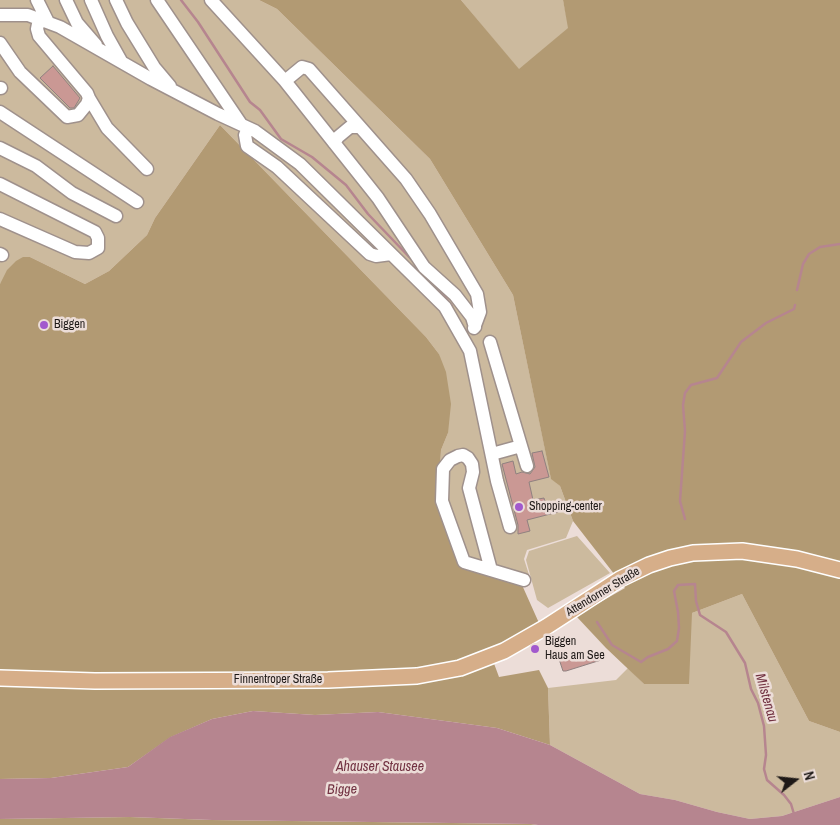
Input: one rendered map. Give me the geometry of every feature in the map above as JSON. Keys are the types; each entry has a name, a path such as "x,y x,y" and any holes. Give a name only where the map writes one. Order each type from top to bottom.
{"main road":[{"name":"Attendorner Straße","path":"546,627 620,579 649,565 694,553 742,551 797,559 840,570"},
{"name":"Finnentroper Straße","path":"0,678 95,682 400,678 430,674 468,665 504,651 546,627"}],"lane":[{"path":"37,0 43,21"},
{"path":"66,0 77,22 101,51"},
{"path":"91,0 107,36 123,63"},
{"path":"116,0 127,23 154,67 175,92"},
{"path":"157,0 245,127"},
{"path":"211,0 285,81 390,214 424,266 456,295 472,317 474,327"},
{"path":"0,14 28,15 60,27 175,92 245,127 300,164 445,307 470,351 492,454 510,526"},
{"path":"43,21 37,29 39,36 87,93 107,128 147,169"},
{"path":"0,43 20,72 67,118 78,115 87,104 89,98"},
{"path":"285,81 292,73 302,67 309,69 406,180 430,214 477,294 480,312 474,327 462,337"},
{"path":"0,112 137,202"},
{"path":"334,143 338,136 350,128 360,127"},
{"path":"0,148 36,166 72,193 116,216"},
{"path":"0,184 95,232 98,238 98,248 88,253 75,252 0,220"},
{"path":"490,342 526,466"},
{"path":"492,454 521,446"},
{"path":"491,570 469,488 473,472 472,464 463,455 458,456 450,460 443,469 442,501 464,562 524,580"}],"shaded area":[{"path":"0,0 259,0 277,9 430,159 513,295 551,478 560,486 573,521 566,538 527,550 524,559 531,581 522,585 461,566 438,503 441,450 448,433 439,354 426,337 220,125 155,218 147,235 109,271 85,284 30,257 0,284"},
{"path":"259,0 461,0 519,69 568,28 563,0 840,0 840,732 809,721 742,594 692,613 689,684 644,684 576,616 625,588 573,521 560,486 551,479 513,295 430,159 277,9"},
{"path":"461,0 563,0 569,28 519,70"},
{"path":"220,125 426,337 439,354 446,372 451,404 448,433 441,450 438,503 461,566 522,585 539,623 513,641 489,650 499,677 539,670 548,688 550,745 497,728 378,712 315,715 253,711 212,719 171,737 128,767 51,778 0,779 0,284 7,270 23,257 30,257 85,284 109,271 147,235 155,218"},
{"path":"577,536 610,573 548,608 537,600 526,560 529,551"},
{"path":"742,594 809,721 840,732 840,797 782,816 750,819 675,800 640,794 550,745 548,688 616,680 628,668 644,684 692,613"},
{"path":"130,817 538,825 0,825 0,819"}],"water":[{"name":"Ahauser Stausee","path":"253,711 315,715 378,712 497,728 550,745 640,794 675,800 750,819 782,816 840,797 840,825 538,825 130,817 0,819 0,779 51,778 128,767 170,737 212,719"}],"building":[{"path":"53,66 80,98 74,108 70,108 40,78"},
{"path":"542,451 549,477 529,482 533,500 544,498 546,506 556,503 558,512 527,520 530,531 518,534 518,525 502,464 513,461 516,474 522,472 530,474 535,467 532,453"},
{"path":"577,652 578,657 599,652 601,660 563,671 559,659"}],"waterway":[{"path":"181,0 198,22 250,102 260,110 281,139 312,157 346,185 368,214 415,263"},
{"name":"Milstenau","path":"797,290 803,264 809,254 820,247 840,244"},
{"path":"435,285 452,306"},
{"name":"Milstenau","path":"685,519 680,501 685,431 683,405 685,393 691,385 717,378 741,342 766,323 794,309 795,305"},
{"name":"Milstenau","path":"597,622 612,645 641,662 668,649 677,641 679,628 674,591 678,585 695,584 696,601 700,615 726,632 745,663 751,689 758,703 764,726 766,755 764,769 767,780 784,795 791,804 794,814"}],"place":[{"name":"Biggen","path":"44,325"},
{"name":"Shopping-center","path":"519,507"},
{"name":"Biggen Haus am See","path":"535,649"}],"water label":[{"name":"Bigge","path":"342,790"}]}
